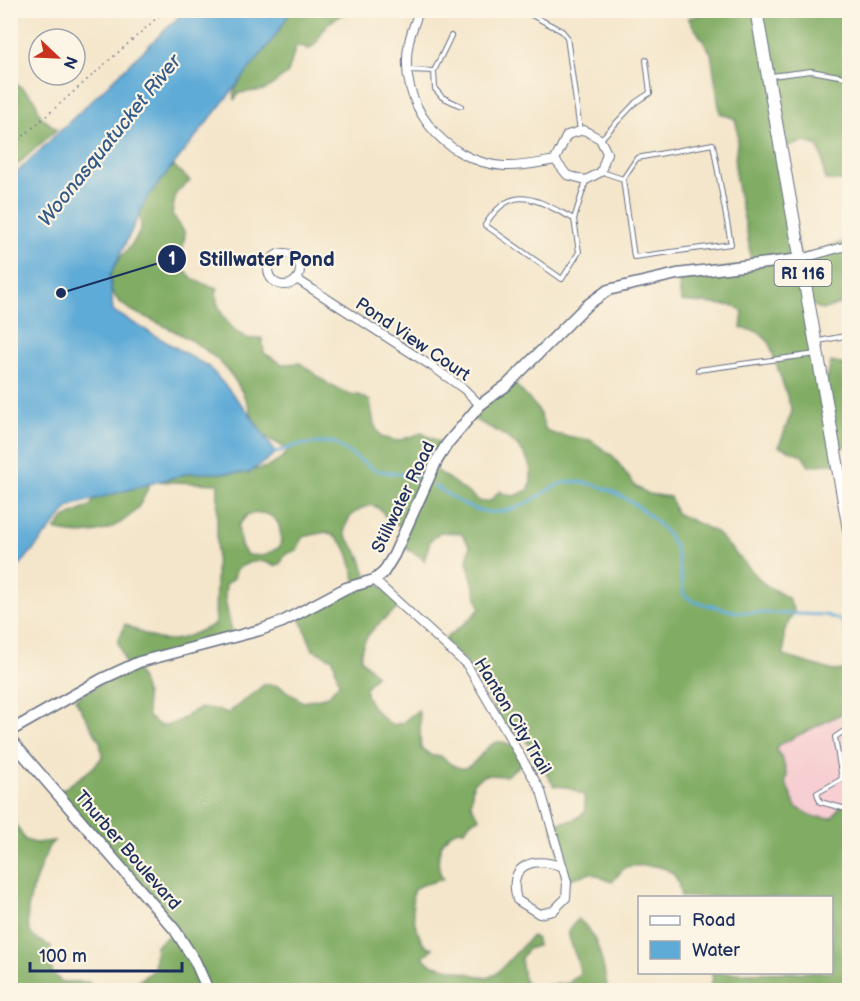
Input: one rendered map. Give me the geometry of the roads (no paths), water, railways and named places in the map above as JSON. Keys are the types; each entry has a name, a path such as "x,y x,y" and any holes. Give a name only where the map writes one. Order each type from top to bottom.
{"main road":[{"name":"RI 116","path":"756,10 816,348 847,507 849,535"}],"street":[{"path":"419,10 409,42 408,70 411,91 424,120 458,152 476,160 505,166 555,160"},
{"path":"580,131 594,133 607,153 601,172 586,180 567,175 555,160 567,135 580,131"},
{"path":"800,259 849,245"},
{"path":"279,252 296,259 300,267 298,280 287,286 273,282 268,278 269,261 279,252"},
{"name":"Stillwater Road","path":"10,731 102,679 139,662 260,630 282,622 346,588 374,580 383,573 394,555 437,460 480,405 507,385 586,306 608,290 677,274 800,259"},
{"name":"Pond View Court","path":"298,280 433,367 464,389 480,405"},
{"name":"Hanton City Trail","path":"374,580 467,665 541,791 562,867"},
{"name":"Thurber Boulevard","path":"10,739 175,930 199,967 208,990"},
{"path":"535,861 548,861 562,867 567,882 566,898 553,911 539,914 517,900 515,878 522,867 535,861"}],"lane":[{"path":"522,10 562,31 567,37 580,131"},
{"path":"451,36 434,71 435,89 442,97 461,106"},
{"path":"600,139 636,102 650,93 646,60"},
{"path":"408,70 434,71"},
{"path":"767,76 810,71 849,78"},
{"path":"713,144 731,244 634,257 623,178 637,158 713,144"},
{"path":"601,172 623,178"},
{"path":"574,219 526,197 507,200 493,212 485,225 562,279 579,252 574,219 586,180"},
{"path":"698,370 816,348 849,335"},
{"path":"849,727 834,737 842,779 818,793 820,802 849,810"}],"water":[{"name":"Woonasquatucket River","path":"186,10 291,11 274,38 147,198 110,276 113,311 209,367 249,413 276,453 249,473 189,473 70,506 11,576 11,178"}],"waterway":[{"path":"274,453 297,445 333,442 375,470 423,478"},
{"path":"435,486 459,502 481,511 492,512 517,508 563,483 577,482 610,490 642,509 666,533 676,551 684,595 695,602 737,612 826,615 842,621 849,641"}],"place":[{"name":"Stillwater Pond","path":"61,293"}]}
